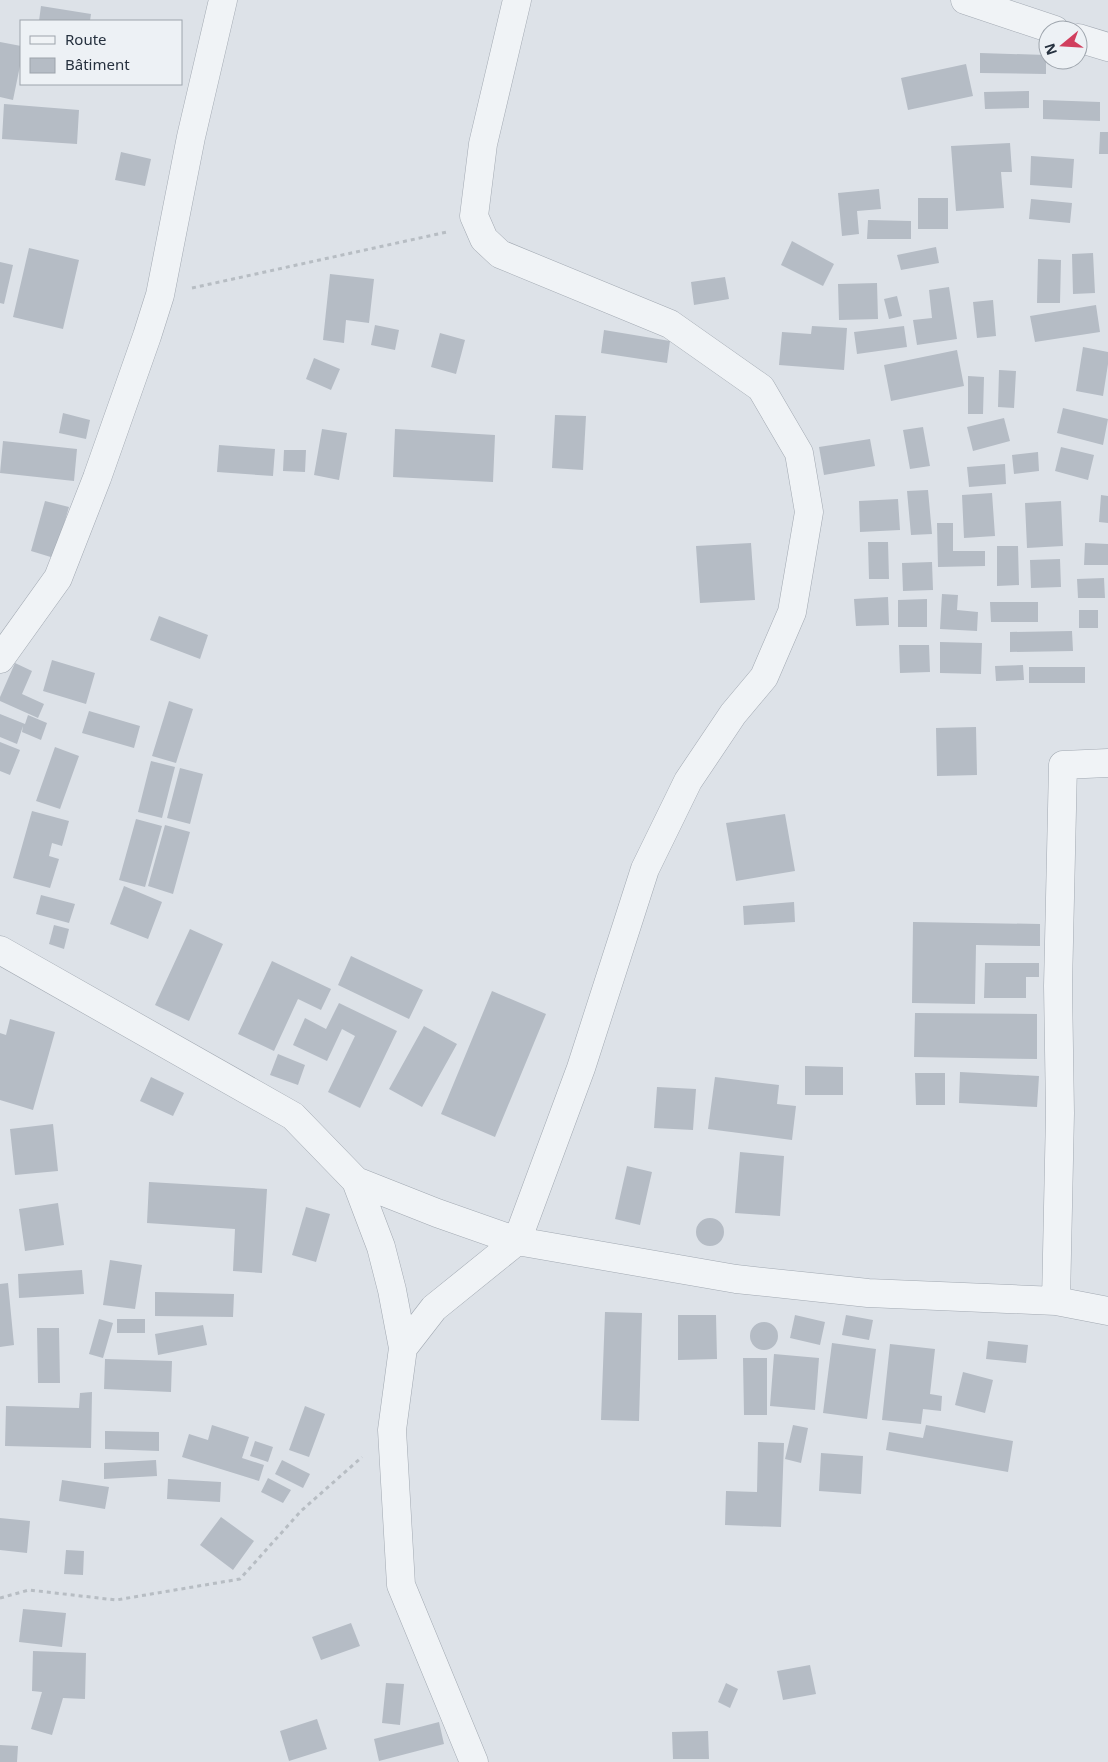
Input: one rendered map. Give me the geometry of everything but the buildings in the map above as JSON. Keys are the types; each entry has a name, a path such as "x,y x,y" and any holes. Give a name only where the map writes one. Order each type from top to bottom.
{"street":[{"path":"0,659 58,578 100,468 160,295 191,138 223,0"},
{"path":"403,1348 434,1308 517,1241 581,1068 645,869 688,781 734,714 764,677 792,612 809,512 799,452 760,388 670,324 500,254 484,239 474,216 484,144 518,0"},
{"path":"965,0 1038,24"},
{"path":"1088,41 1108,47"},
{"path":"1056,1301 1060,1112 1058,986 1062,765 1108,763"},
{"path":"0,950 293,1116 356,1181 381,1247 392,1290 403,1348 392,1430 401,1585 474,1762"},
{"path":"356,1181 437,1213 517,1241 736,1279 868,1293 1056,1301 1108,1311"}],"path":[{"path":"160,295 478,226"},
{"path":"0,1598 29,1590 116,1600 240,1579 302,1511 392,1430"}]}
